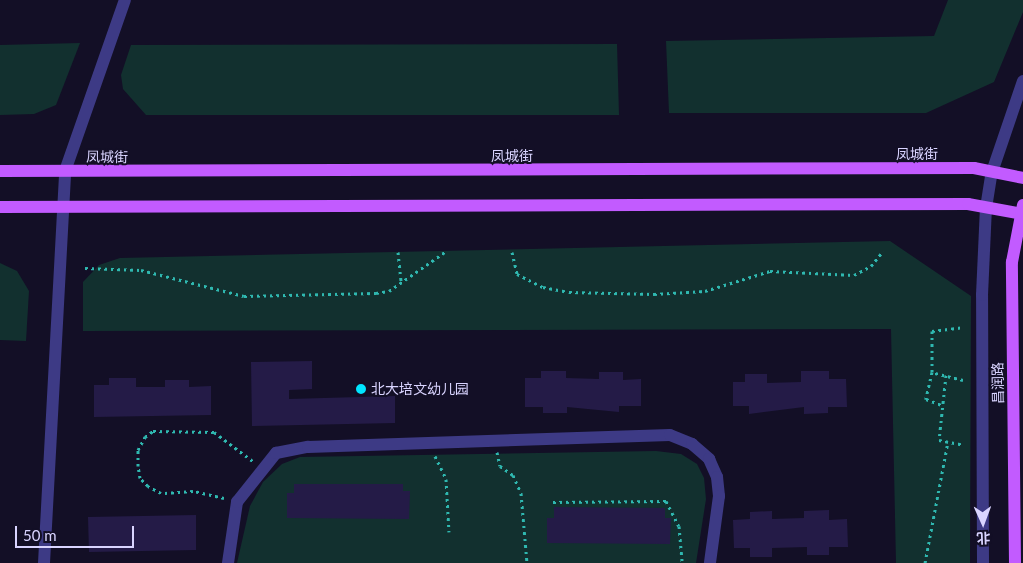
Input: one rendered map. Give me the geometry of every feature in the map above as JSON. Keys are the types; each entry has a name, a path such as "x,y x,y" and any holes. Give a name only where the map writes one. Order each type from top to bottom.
{"main road":[{"name":"凤城街","path":"0,171 992,172 1023,178"},
{"path":"0,207 968,204 986,208 1022,211"},
{"name":"昌润路","path":"1014,563 1012,262 1022,211"}],"street":[{"path":"44,563 65,172 125,0"},
{"path":"983,563 986,208 992,172 1023,81"},
{"path":"228,563 236,502 261,468 276,453 308,447 670,435 692,444 709,459 717,477 719,496 710,563"}],"path":[{"path":"512,252 517,274 543,286 569,292 654,294 705,291 786,270 854,275 871,266 883,251"},
{"path":"398,252 401,282"},
{"path":"85,268 141,270 244,296 376,293 401,282 445,252"},
{"path":"942,405 926,399 932,372 932,331 964,327"},
{"path":"932,372 963,380"},
{"path":"946,375 939,440 964,445"},
{"path":"236,502 192,491 161,492 148,486 140,478 138,466 138,450 145,437 153,431 214,432 261,468"},
{"path":"495,441 500,466 512,476 521,493 527,563"},
{"path":"925,563 948,442"},
{"path":"425,443 446,479 450,532"},
{"path":"553,502 666,501 678,526 682,563"}],"green space":[{"path":"948,0 1023,0 1023,12 994,82 926,113 669,113 666,41 934,36"},
{"path":"80,43 56,105 34,114 0,115 0,45"},
{"path":"617,44 619,115 146,115 123,89 121,75 131,45"},
{"path":"890,241 971,296 970,563 896,563 891,329 83,331 83,282 99,265 120,258"},
{"path":"0,263 17,271 29,291 26,341 0,340"},
{"path":"656,451 681,454 697,464 704,478 706,499 696,563 237,563 250,506 263,482 282,464 300,457"}],"building":[{"path":"312,361 312,389 289,390 289,399 395,396 395,423 252,426 251,362"},
{"path":"541,371 566,371 566,378 599,379 599,372 623,372 623,380 641,379 641,406 619,406 619,412 567,407 567,413 543,413 543,407 525,407 525,378 541,378"},
{"path":"801,371 829,371 829,379 846,379 847,407 828,407 828,413 804,414 804,407 749,414 749,406 733,406 733,382 745,382 745,374 767,374 767,383 801,382"},
{"path":"109,378 136,378 136,387 165,387 165,380 189,380 189,387 211,386 211,415 94,417 94,385 109,385"},
{"path":"294,484 403,484 403,491 410,491 409,519 287,518 287,493 294,493"},
{"path":"554,507 665,508 665,518 671,518 670,544 547,543 547,518 554,518"},
{"path":"829,510 829,520 847,519 848,547 829,547 829,555 807,555 807,547 772,548 772,557 750,557 750,548 734,548 733,520 750,519 750,512 772,511 772,519 804,518 804,511"},
{"path":"196,515 196,550 89,552 88,517"}],"place":[{"name":"北大培文幼儿园","path":"361,389"}]}
